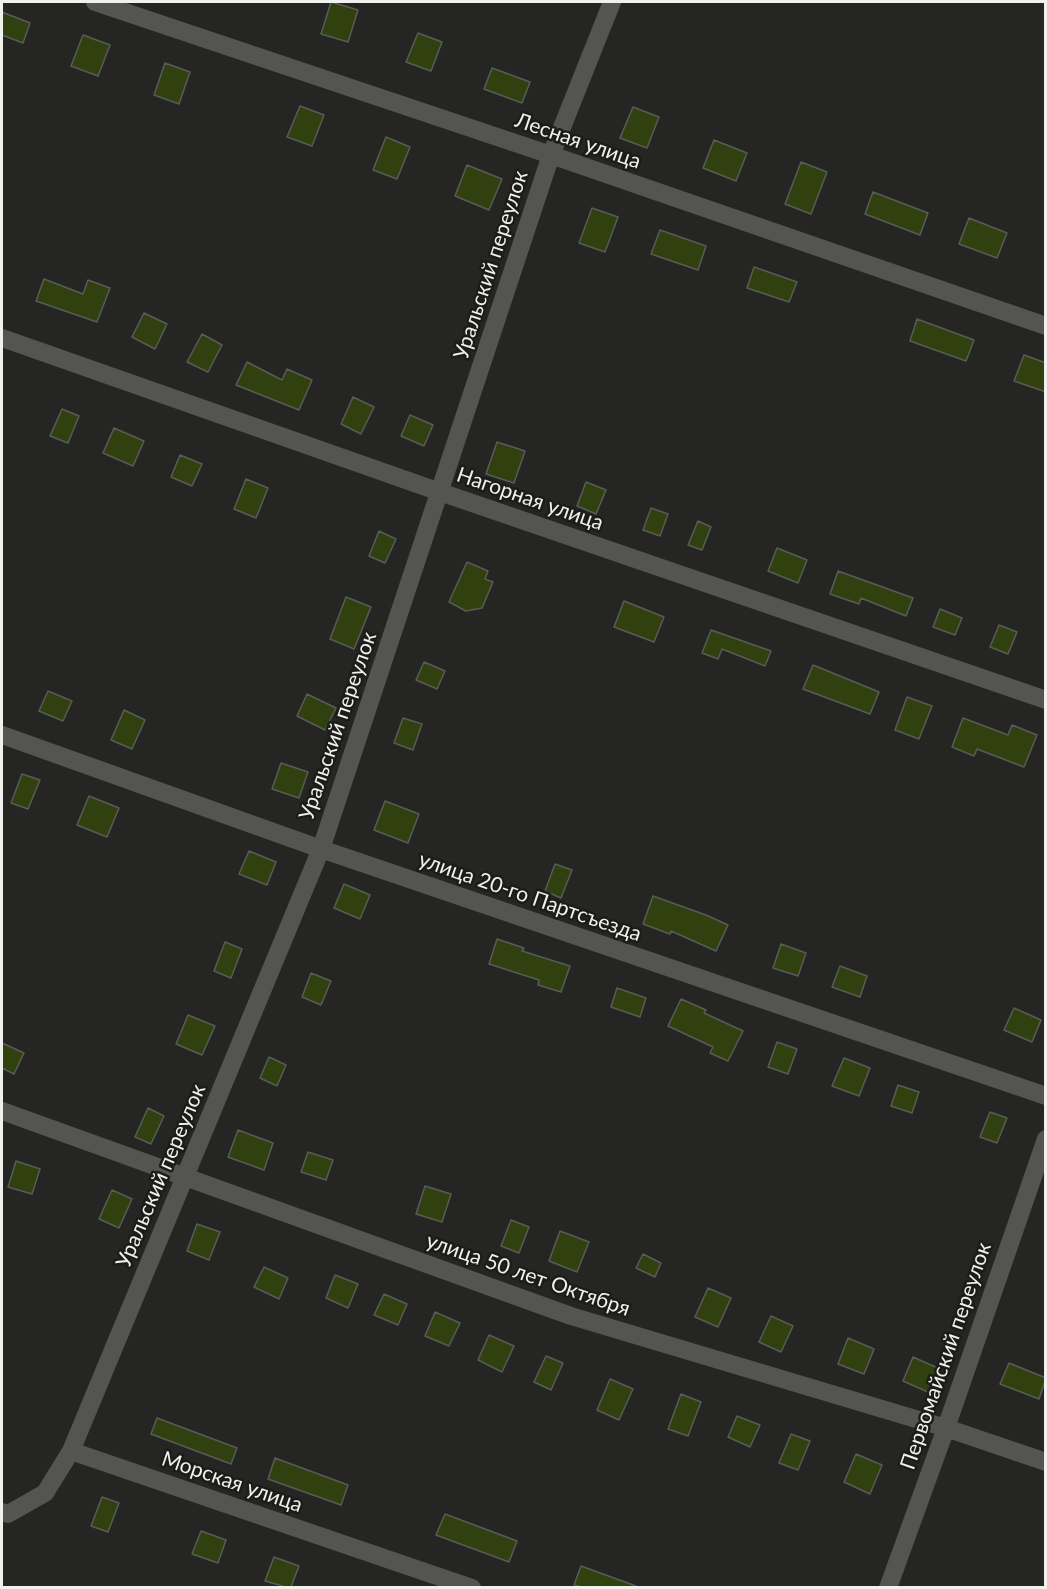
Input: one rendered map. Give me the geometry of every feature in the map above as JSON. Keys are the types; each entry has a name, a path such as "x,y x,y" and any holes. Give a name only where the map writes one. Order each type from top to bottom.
{"street":[{"name":"Лесная улица","path":"95,2 551,155 1046,326"},
{"name":"Уральский переулок","path":"71,1451 321,849 551,155 612,2"},
{"name":"Нагорная улица","path":"2,338 440,492 1046,700"},
{"name":"улица 20-го Партсъезда","path":"2,735 321,849 1046,1096"},
{"name":"улица 50 лет Октября","path":"2,1112 571,1316 946,1428 1046,1462"},
{"name":"Первомайский переулок","path":"888,1587 946,1428 1046,1139"},
{"path":"2,1512 8,1514 45,1493 71,1451"},
{"name":"Морская улица","path":"71,1451 472,1587"}],"building":[{"path":"331,2 358,10 348,42 321,34"},
{"path":"2,12 30,23 23,43 2,35"},
{"path":"418,33 442,42 431,71 406,62"},
{"path":"83,35 110,45 98,76 71,66"},
{"path":"165,63 190,72 179,104 154,95"},
{"path":"492,68 530,82 522,103 484,89"},
{"path":"300,106 324,115 312,146 287,137"},
{"path":"633,107 659,117 647,148 620,138"},
{"path":"386,137 410,147 397,179 373,170"},
{"path":"714,140 747,153 736,181 703,168"},
{"path":"801,162 827,172 811,214 785,204"},
{"path":"467,165 502,179 489,210 455,196"},
{"path":"873,192 928,213 920,235 865,214"},
{"path":"592,208 618,217 605,252 579,243"},
{"path":"969,218 1007,233 997,258 959,244"},
{"path":"660,230 706,246 698,270 651,254"},
{"path":"754,267 797,282 789,302 747,288"},
{"path":"44,279 83,294 88,280 110,288 97,322 36,301"},
{"path":"144,313 167,324 155,349 132,337"},
{"path":"917,319 974,340 966,361 910,341"},
{"path":"202,334 222,345 208,372 187,362"},
{"path":"1024,355 1046,363 1046,392 1014,381"},
{"path":"247,362 282,380 287,369 312,380 299,410 236,385"},
{"path":"353,397 374,407 361,434 341,424"},
{"path":"62,409 79,416 68,443 50,436"},
{"path":"410,415 433,425 424,446 401,436"},
{"path":"114,428 144,441 133,466 103,453"},
{"path":"497,442 525,451 514,483 486,474"},
{"path":"180,455 202,464 192,486 171,477"},
{"path":"246,479 268,488 256,518 234,509"},
{"path":"586,482 606,490 596,514 577,506"},
{"path":"651,508 668,514 660,536 643,530"},
{"path":"698,521 711,527 702,550 688,545"},
{"path":"379,531 396,539 385,563 369,556"},
{"path":"777,548 807,560 798,583 768,571"},
{"path":"467,562 488,571 485,579 493,582 482,608 466,611 449,602"},
{"path":"838,571 913,598 906,616 861,598 859,604 830,594"},
{"path":"346,597 371,607 354,649 330,639"},
{"path":"624,601 664,617 654,642 614,627"},
{"path":"940,609 962,618 955,635 933,627"},
{"path":"999,625 1017,632 1008,654 990,647"},
{"path":"711,630 771,651 765,666 722,649 718,659 702,653"},
{"path":"424,662 445,671 437,689 416,680"},
{"path":"813,665 879,692 870,714 803,689"},
{"path":"48,691 72,701 63,721 39,711"},
{"path":"307,694 336,708 325,730 297,716"},
{"path":"907,697 932,706 919,739 895,730"},
{"path":"124,710 145,720 132,749 111,740"},
{"path":"403,718 422,724 413,750 394,743"},
{"path":"963,718 1008,735 1012,725 1037,735 1024,767 977,749 974,756 952,747"},
{"path":"281,763 308,772 299,798 272,789"},
{"path":"22,774 40,780 28,809 11,803"},
{"path":"89,796 119,808 107,837 77,825"},
{"path":"385,801 419,814 408,843 374,830"},
{"path":"249,851 276,862 267,885 239,874"},
{"path":"555,864 572,870 561,898 545,891"},
{"path":"344,884 370,895 360,919 334,908"},
{"path":"653,896 728,925 716,951 671,931 670,934 643,924"},
{"path":"497,939 524,948 522,951 570,966 561,992 538,985 539,980 489,964"},
{"path":"225,942 242,949 231,978 214,971"},
{"path":"781,944 806,953 798,976 773,968"},
{"path":"840,966 867,976 860,997 832,987"},
{"path":"311,973 331,981 321,1005 302,997"},
{"path":"617,988 646,998 640,1017 611,1007"},
{"path":"681,999 706,1010 704,1013 743,1031 728,1061 710,1053 713,1047 668,1026"},
{"path":"1014,1008 1041,1020 1032,1042 1004,1030"},
{"path":"188,1015 215,1026 202,1055 176,1044"},
{"path":"777,1042 797,1049 788,1074 768,1067"},
{"path":"2,1043 24,1053 14,1074 2,1068"},
{"path":"269,1057 286,1065 277,1086 260,1078"},
{"path":"844,1058 870,1068 859,1096 832,1086"},
{"path":"898,1085 919,1092 912,1113 891,1106"},
{"path":"148,1108 164,1116 151,1144 135,1137"},
{"path":"990,1112 1007,1118 997,1143 980,1137"},
{"path":"238,1130 273,1143 264,1170 228,1157"},
{"path":"308,1152 333,1160 326,1180 301,1172"},
{"path":"16,1161 40,1169 32,1194 8,1187"},
{"path":"425,1186 451,1194 442,1222 416,1214"},
{"path":"112,1190 132,1199 119,1228 99,1219"},
{"path":"511,1220 529,1227 519,1253 501,1246"},
{"path":"197,1224 220,1232 209,1260 187,1251"},
{"path":"560,1231 589,1242 577,1272 549,1261"},
{"path":"643,1254 661,1263 655,1277 636,1268"},
{"path":"264,1267 288,1278 279,1299 254,1287"},
{"path":"335,1275 358,1284 348,1308 326,1298"},
{"path":"708,1288 731,1298 718,1327 695,1317"},
{"path":"384,1294 407,1304 398,1325 374,1315"},
{"path":"435,1312 460,1323 449,1346 425,1336"},
{"path":"771,1316 793,1326 781,1352 759,1342"},
{"path":"489,1335 514,1346 502,1372 478,1360"},
{"path":"848,1338 874,1349 864,1374 838,1364"},
{"path":"546,1356 563,1363 551,1390 534,1382"},
{"path":"913,1357 940,1369 930,1393 903,1381"},
{"path":"1009,1363 1046,1378 1039,1399 1000,1384"},
{"path":"610,1379 633,1389 619,1420 597,1410"},
{"path":"681,1394 701,1402 688,1436 668,1429"},
{"path":"737,1416 760,1425 750,1447 728,1437"},
{"path":"157,1418 237,1448 231,1464 151,1434"},
{"path":"791,1434 810,1441 798,1470 779,1463"},
{"path":"856,1454 882,1465 870,1494 844,1482"},
{"path":"275,1458 348,1485 341,1505 268,1479"},
{"path":"102,1497 119,1503 108,1532 91,1526"},
{"path":"445,1514 517,1541 509,1562 436,1535"},
{"path":"201,1531 226,1540 218,1563 192,1554"},
{"path":"274,1557 299,1566 291,1587 265,1581"},
{"path":"581,1566 636,1586 636,1587 574,1585"}]}
